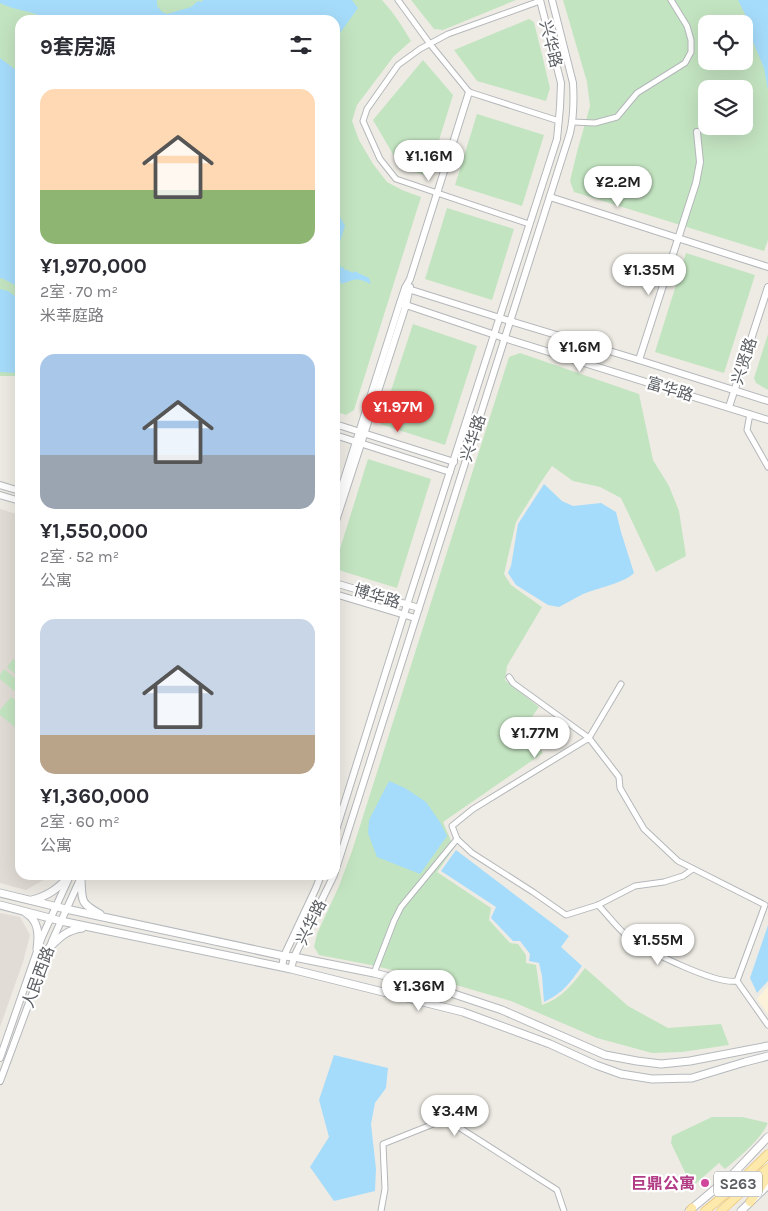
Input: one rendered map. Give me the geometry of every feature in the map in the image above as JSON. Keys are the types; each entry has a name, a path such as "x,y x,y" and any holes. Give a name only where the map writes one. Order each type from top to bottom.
{"main road":[{"path":"29,901 41,898 56,890 66,880"},
{"path":"82,880 82,898 84,903 87,907 109,918"},
{"path":"0,893 29,901 284,956 294,956 374,973 445,991 502,1010 605,1055 661,1064 690,1061 768,1046"},
{"path":"0,905 61,921 291,969 463,1012 550,1044 621,1074 652,1079 692,1078 768,1056"},
{"path":"23,911 31,916 36,925 37,950"},
{"path":"49,948 61,936 72,929 89,927"},
{"name":"S263","path":"690,1210 734,1173 768,1137"},
{"name":"S263","path":"705,1211 733,1188 768,1154"},
{"name":"S263","path":"721,1211 768,1168"},
{"path":"750,1202 768,1177"},
{"name":"S263","path":"741,1211 766,1189"}],"street":[{"path":"398,0 430,44 469,92 559,121"},
{"path":"530,224 396,179 380,159 363,121 367,109 398,65 448,34 540,0"},
{"name":"兴华路","path":"340,816 403,614 454,462 557,139 561,83 540,0"},
{"name":"兴华路","path":"340,855 573,122 573,83 552,0"},
{"path":"573,122 595,122 617,117 637,93 685,63 691,52 691,40 687,26 671,0"},
{"path":"340,507 469,92"},
{"path":"639,360 696,183 700,162 697,132"},
{"path":"550,197 768,267"},
{"name":"兴贤路","path":"729,407 768,287"},
{"name":"富华路","path":"408,288 768,401"},
{"name":"富华路","path":"403,304 494,335 768,420"},
{"path":"750,414 747,430 768,467"},
{"path":"340,426 454,462"},
{"path":"340,437 450,472"},
{"path":"340,494 359,443"},
{"path":"0,485 15,490"},
{"path":"0,495 15,500"},
{"name":"博华路","path":"340,584 419,608"},
{"name":"博华路","path":"340,595 415,618"},
{"path":"509,677 513,683 590,738 619,778 620,788 644,829 678,862 765,905 737,981"},
{"path":"621,684 590,738 473,809 452,826 457,839 472,853 566,915 598,906 635,886 664,882 683,876 693,869"},
{"path":"374,973 401,907 457,839"},
{"path":"0,1058 37,950 68,880"},
{"name":"人民西路","path":"0,1081 49,948 80,880"},
{"name":"兴华路","path":"282,967 284,956 319,880"},
{"name":"兴华路","path":"291,969 294,956 331,880"},
{"path":"598,906 629,938 657,955 718,980 737,981"},
{"path":"737,981 768,1025"},
{"path":"381,1211 384,1189 383,1144 446,1119 557,1190 564,1211"}],"shaded area":[{"path":"0,509 15,514 15,880 43,880 26,890 0,883"},
{"path":"0,913 20,917 30,935 23,962 0,1027"},
{"path":"768,986 768,1014 757,999"}],"green space":[{"path":"0,0 382,0 398,20 411,41 394,56 357,105 352,121 359,140 373,164 387,182 421,197 354,410 346,415 340,413 340,15 15,15 15,376 0,376"},
{"path":"411,0 516,0 443,30 434,29"},
{"path":"563,0 768,0 768,240 764,251 574,192 570,181 590,106 587,82"},
{"path":"529,19 534,22 550,88 546,101 477,81 454,50"},
{"path":"423,60 453,95 428,176 401,168 373,120"},
{"path":"477,114 544,135 522,206 455,185"},
{"path":"447,208 514,229 492,300 425,279"},
{"path":"686,253 755,275 724,373 655,352"},
{"path":"413,324 477,346 445,445 380,424"},
{"path":"768,334 768,390 756,383 754,378"},
{"path":"520,353 639,394 653,460 669,486 679,511 686,556 656,572 621,498 600,487 573,481 552,466 516,522 504,574 511,585 542,607 507,666 505,680 539,707 526,725 543,753 443,822 454,848 437,872 491,908 489,920 510,943 518,944 526,955 526,963 536,965 542,1005 561,995 585,968 628,1006 668,1028 721,1024 729,1045 682,1052 652,1053 597,1038 511,1001 456,985 319,955 314,947 317,934 339,886 352,851 509,357"},
{"path":"368,459 431,479 397,588 340,571 340,549"},
{"path":"13,659 15,660 15,674 7,667"},
{"path":"4,669 15,678 14,691 0,679"},
{"path":"11,697 15,700 15,727 0,715 0,710"},
{"path":"712,1117 742,1117 768,1123 754,1143 743,1154 725,1169 719,1163 692,1187 671,1143 672,1136"}],"water":[{"path":"0,0 157,0 157,6 162,12 167,14 191,7 198,1 202,2 203,0 352,0 358,8 340,33 340,15 38,15 0,3"},
{"path":"738,0 768,0 768,90 764,68 753,42 753,15 745,14"},
{"path":"0,58 15,69 15,285 0,278"},
{"path":"340,217 345,226 340,242"},
{"path":"340,266 344,268 344,271 345,269 353,273 354,271 369,278 371,284 358,279 340,284"},
{"path":"0,289 8,291 15,296 15,373 0,372"},
{"path":"544,484 562,501 573,506 601,503 616,512 634,573 630,577 583,594 559,607 548,605 516,585 508,573 511,566 518,524"},
{"path":"389,781 405,788 426,802 447,836 420,874 377,857 368,833 369,820"},
{"path":"456,850 569,936 561,947 582,966 570,982 556,995 544,1002 539,963 529,961 530,954 520,941 513,941 491,918 496,907 441,871"},
{"path":"768,925 768,981 757,993 750,978"},
{"path":"334,1055 388,1068 386,1088 375,1103 371,1124 376,1169 375,1191 334,1201 310,1167 329,1137 319,1100"}],"place":[{"name":"巨鼎公寓","path":"705,1183"}]}
